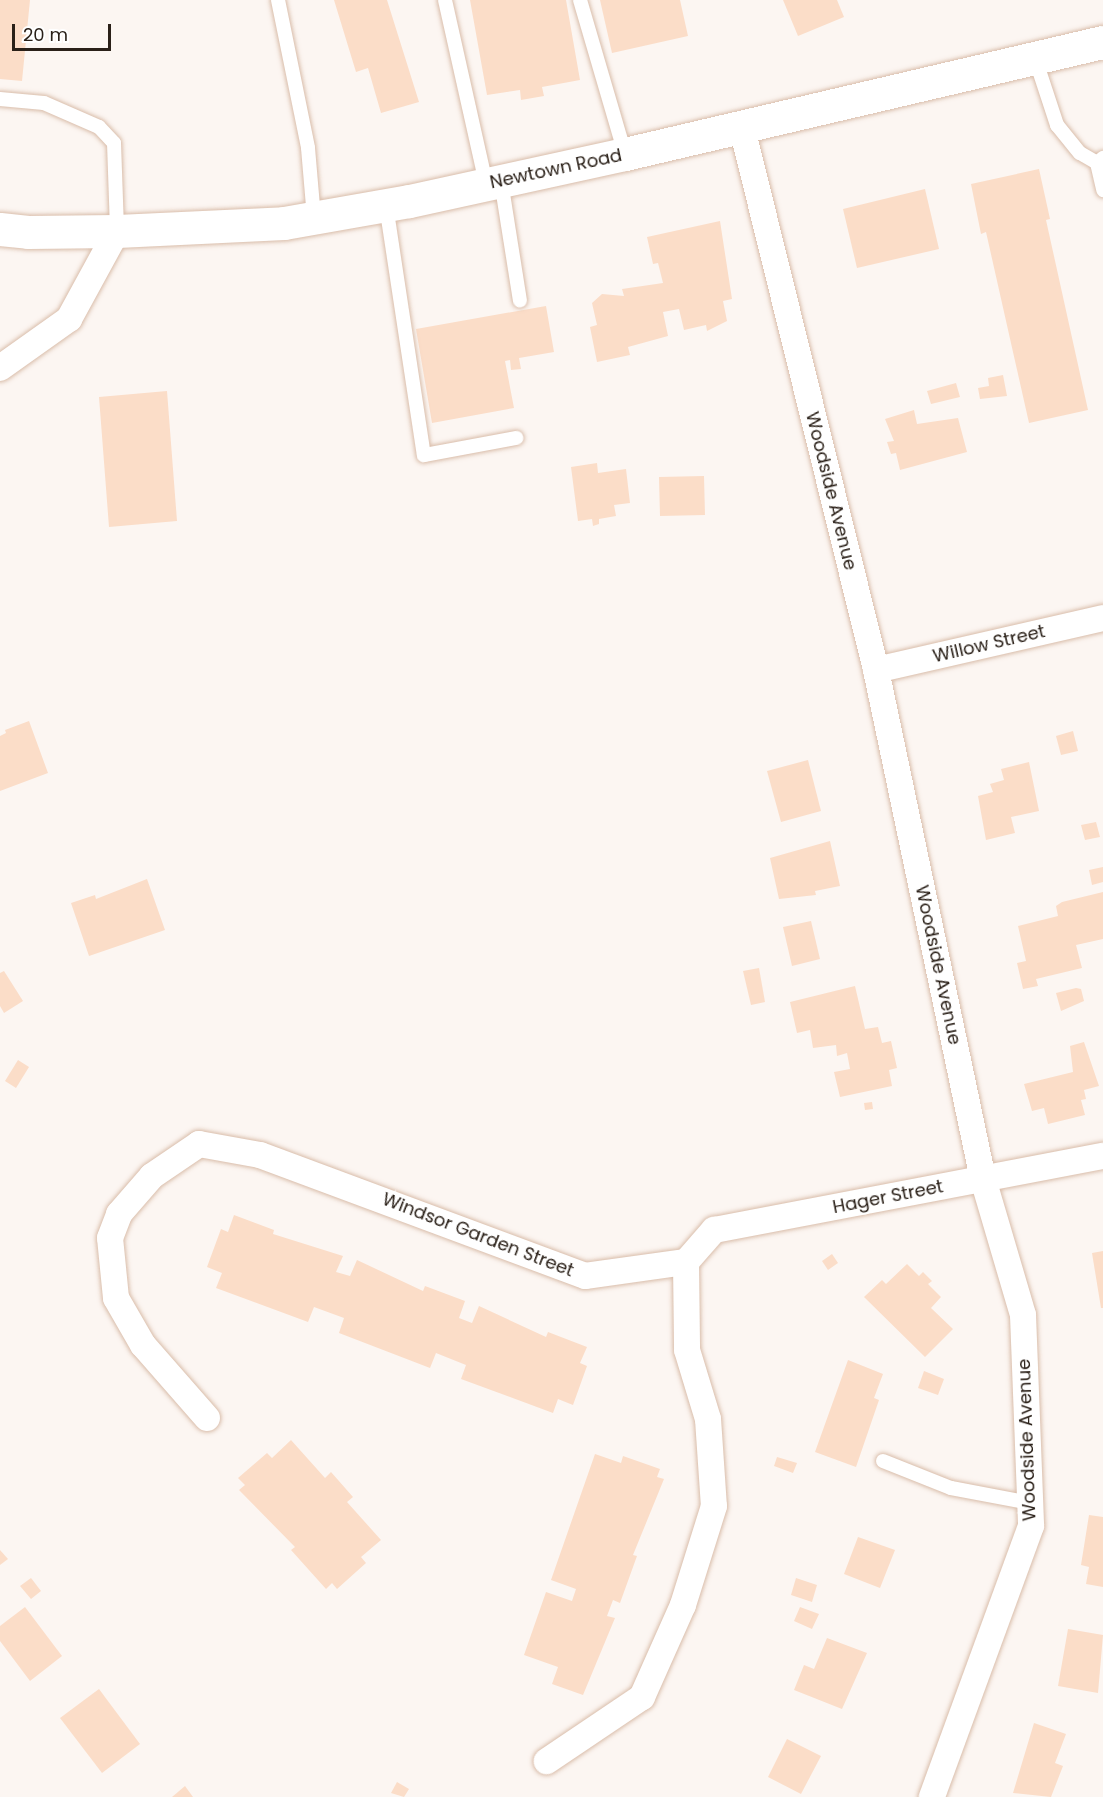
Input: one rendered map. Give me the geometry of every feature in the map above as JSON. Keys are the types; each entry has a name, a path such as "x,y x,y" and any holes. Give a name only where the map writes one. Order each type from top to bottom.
{"main road":[{"name":"Newtown Road","path":"0,228 28,232 117,231 284,223 314,218 493,183 742,128 1103,42"}],"street":[{"name":"Woodside Avenue","path":"742,128 876,670 983,1179 1023,1315 1031,1526 932,1797"},
{"path":"0,368 69,319 117,231"},
{"name":"Willow Street","path":"876,670 1103,618"},
{"name":"Windsor Garden Street","path":"207,1418 143,1345 116,1298 110,1238 119,1214 152,1176 200,1144 260,1155 585,1276 686,1262"},
{"name":"Hager Street","path":"686,1262 714,1230 1103,1156"},
{"path":"547,1761 642,1697 683,1605 714,1506 708,1419 687,1350 686,1262"}],"lane":[{"path":"278,0 308,148 314,218"},
{"path":"445,0 493,183 520,301"},
{"path":"580,0 625,154"},
{"path":"1035,58 1057,125 1080,153 1100,161 1103,190"},
{"path":"0,99 44,103 99,127 114,143 117,231"},
{"path":"386,205 424,455 516,438"},
{"path":"883,1461 951,1488 1030,1503"}],"building":[{"path":"0,0 30,0 22,81 0,79"},
{"path":"334,0 387,0 419,102 381,113 368,68 356,72"},
{"path":"470,0 566,0 580,80 542,87 544,96 521,100 520,90 487,95"},
{"path":"600,0 680,0 688,36 612,53"},
{"path":"783,0 837,0 844,17 798,36"},
{"path":"1039,169 1050,219 1046,220 1088,410 1029,423 986,232 981,234 971,184"},
{"path":"925,189 939,249 857,268 843,209"},
{"path":"720,221 732,299 723,301 727,321 707,331 706,325 684,330 679,309 663,312 668,336 628,347 630,355 597,362 590,327 597,325 592,303 602,294 624,296 622,289 663,283 658,263 653,264 647,237"},
{"path":"546,306 554,352 519,358 521,369 511,370 510,360 505,361 514,408 432,423 416,329"},
{"path":"1003,375 1007,396 980,399 978,388 989,386 988,378"},
{"path":"956,383 960,397 931,404 927,391"},
{"path":"167,391 177,521 109,527 99,397"},
{"path":"914,410 917,424 958,418 967,452 900,470 896,453 891,454 887,442 894,441 885,419"},
{"path":"597,463 598,473 626,469 630,503 614,505 616,516 599,519 599,524 593,526 592,519 578,521 571,467"},
{"path":"704,476 705,515 660,516 659,477"},
{"path":"29,721 48,773 0,791 0,736 6,733 5,730"},
{"path":"1073,731 1078,751 1061,755 1056,736"},
{"path":"808,760 821,811 781,822 767,771"},
{"path":"1029,762 1039,811 1011,817 1015,833 986,840 978,796 993,792 990,784 1004,780 1001,769"},
{"path":"1096,822 1100,837 1085,840 1081,825"},
{"path":"830,841 840,886 815,891 816,895 779,899 770,858"},
{"path":"1103,867 1103,882 1092,885 1089,870"},
{"path":"147,879 165,930 89,956 71,903 95,895 96,899"},
{"path":"1103,892 1103,939 1076,945 1082,968 1036,979 1038,986 1023,989 1017,963 1026,961 1018,926 1058,916 1056,906 1062,902"},
{"path":"811,921 820,959 792,966 783,927"},
{"path":"759,968 765,1002 751,1005 743,971"},
{"path":"4,971 23,1001 4,1013 0,1006 0,973"},
{"path":"855,986 865,1029 878,1027 882,1043 891,1041 897,1068 889,1070 892,1086 840,1097 834,1072 850,1069 847,1053 837,1056 836,1045 813,1048 810,1030 797,1033 790,1002"},
{"path":"1081,989 1084,1001 1061,1011 1056,993"},
{"path":"1084,1042 1099,1086 1084,1090 1086,1099 1081,1100 1085,1115 1048,1124 1044,1108 1032,1111 1024,1084 1073,1072 1070,1046"},
{"path":"18,1060 29,1067 16,1088 5,1081"},
{"path":"872,1102 873,1109 865,1110 864,1103"},
{"path":"234,1215 274,1230 273,1234 343,1256 336,1272 350,1276 357,1260 423,1291 425,1286 465,1301 459,1318 472,1323 479,1306 546,1337 548,1332 587,1347 580,1363 587,1366 573,1405 558,1399 553,1413 461,1379 466,1365 436,1353 430,1368 339,1333 344,1318 314,1307 308,1322 216,1288 222,1273 207,1267 221,1229 228,1232"},
{"path":"1103,1251 1103,1308 1101,1308 1092,1253"},
{"path":"832,1254 838,1263 828,1270 822,1261"},
{"path":"907,1264 919,1276 923,1272 932,1281 928,1284 941,1297 931,1308 953,1329 925,1357 864,1297 882,1280 886,1284"},
{"path":"848,1360 883,1374 874,1398 879,1400 856,1467 815,1452"},
{"path":"924,1371 944,1379 938,1395 918,1388"},
{"path":"291,1440 325,1478 331,1472 353,1497 347,1502 381,1540 361,1557 366,1563 337,1589 332,1583 326,1589 291,1550 295,1547 239,1490 245,1485 238,1478 267,1453 272,1458"},
{"path":"595,1454 621,1463 623,1456 660,1469 657,1477 664,1479 633,1555 637,1556 620,1603 613,1600 607,1616 615,1618 583,1695 552,1684 558,1667 524,1655 546,1592 572,1601 576,1589 551,1580"},
{"path":"777,1457 797,1463 793,1473 774,1466"},
{"path":"1089,1515 1103,1517 1103,1587 1086,1584 1089,1567 1081,1565"},
{"path":"858,1537 895,1550 880,1588 844,1574"},
{"path":"0,1550 8,1559 0,1565"},
{"path":"31,1578 41,1591 31,1599 20,1586"},
{"path":"796,1578 817,1585 812,1602 791,1595"},
{"path":"25,1607 62,1656 30,1681 0,1641 0,1626"},
{"path":"800,1607 819,1614 812,1629 794,1621"},
{"path":"1068,1629 1103,1635 1098,1693 1058,1686"},
{"path":"827,1638 867,1653 842,1709 794,1690 804,1665 814,1669"},
{"path":"99,1689 140,1744 102,1773 60,1718"},
{"path":"1034,1723 1066,1734 1055,1763 1063,1766 1051,1797 1013,1793"},
{"path":"787,1739 821,1756 801,1794 768,1777"},
{"path":"397,1782 409,1789 404,1797 391,1793"},
{"path":"185,1786 193,1797 172,1797"}]}
